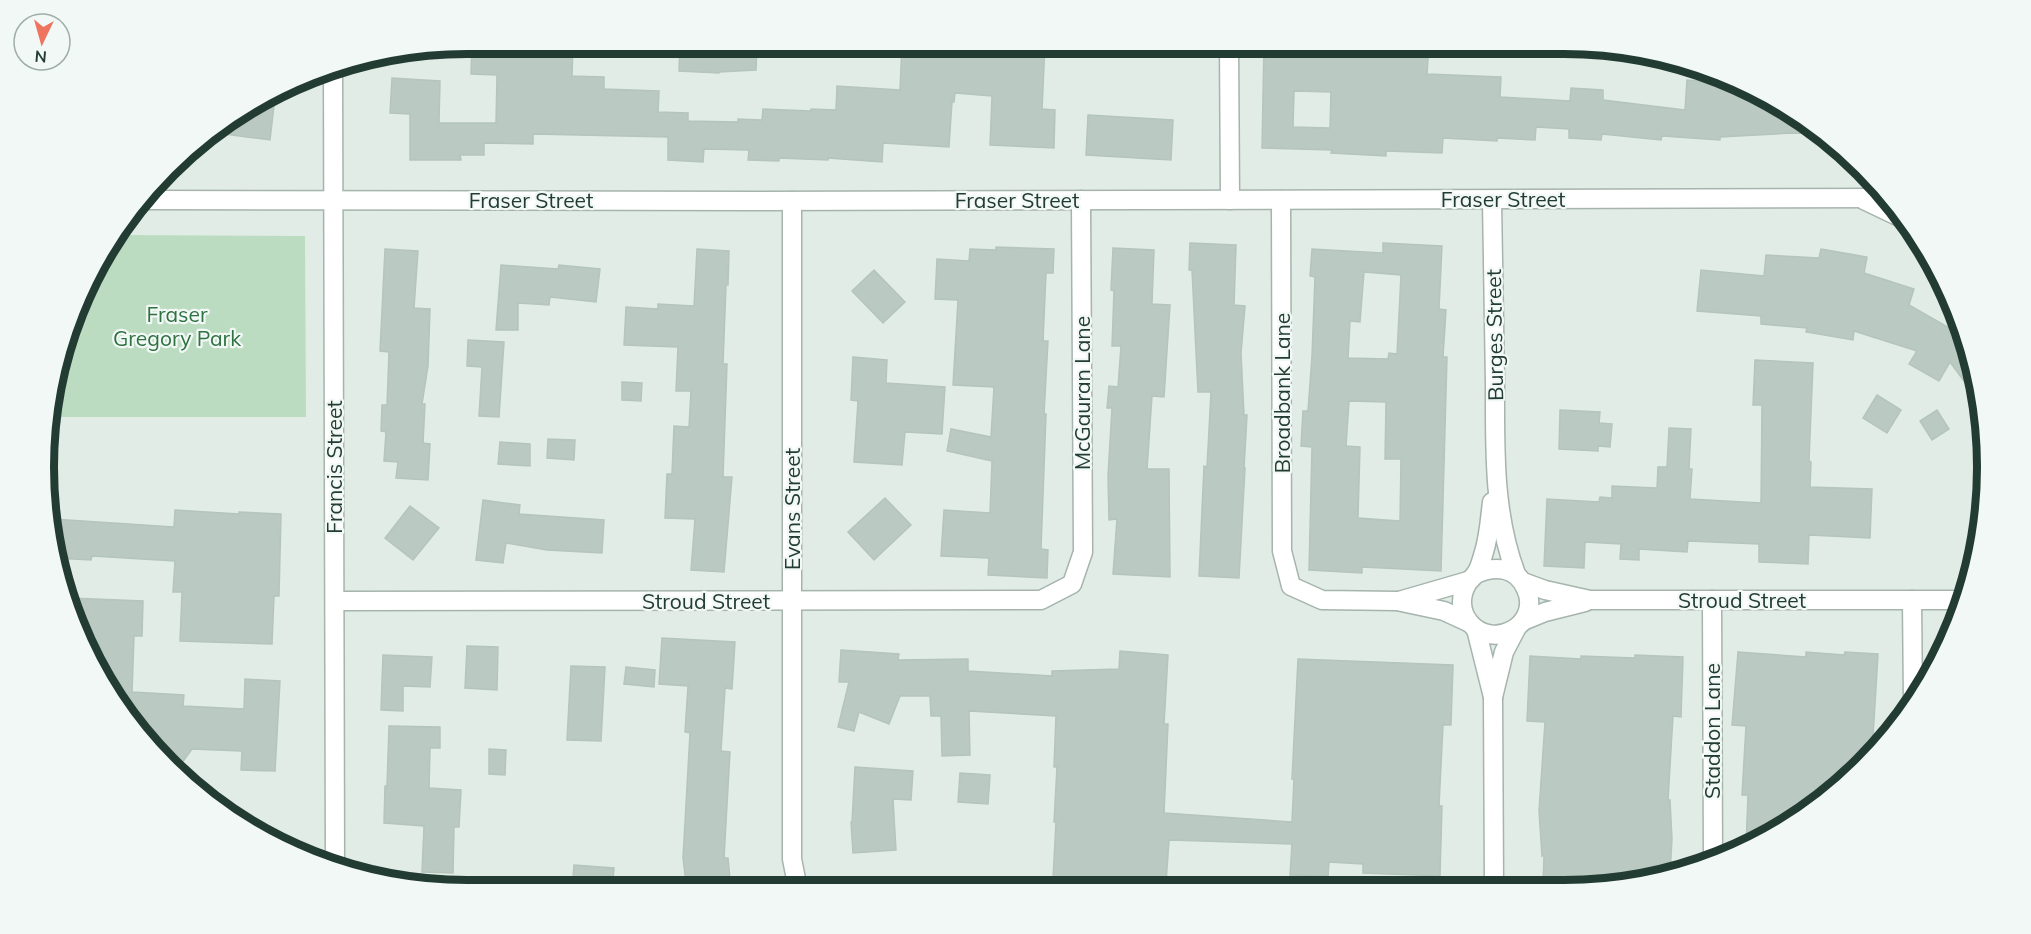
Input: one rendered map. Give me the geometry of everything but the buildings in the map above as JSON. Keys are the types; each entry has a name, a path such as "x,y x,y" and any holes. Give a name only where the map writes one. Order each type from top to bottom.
{"street":[{"path":"1229,54 1230,200"},
{"name":"Francis Street","path":"333,76 335,858"},
{"path":"1859,198 1889,212"},
{"name":"Fraser Street","path":"152,200 1877,198"},
{"name":"McGauran Lane","path":"1072,584 1083,552 1081,200"},
{"name":"Broadbank Lane","path":"1281,200 1282,551 1291,586 1322,600 1397,601"},
{"name":"Burges Street","path":"1492,200 1496,470 1507,551 1519,578"},
{"name":"Evans Street","path":"792,201 792,859 796,880"},
{"name":"Burges Street","path":"1472,578 1485,551 1496,470"},
{"path":"1397,601 1472,578 1486,569 1497,568 1519,578 1528,591 1528,611 1504,652 1493,698 1494,880"},
{"path":"1472,578 1463,591 1461,602 1472,625 1493,698"},
{"name":"Stroud Street","path":"1519,578 1545,590 1590,600 1955,600"},
{"name":"Stroud Street","path":"334,601 1041,600 1072,584"},
{"path":"1397,601 1444,611 1485,634 1495,636 1506,633 1545,612 1590,600"},
{"name":"Staddon Lane","path":"1712,600 1713,852"},
{"path":"1912,600 1913,687"}],"green space":[{"name":"Fraser Gregory Park","path":"126,235 305,236 306,417 58,417 68,360 85,309 109,260"}]}
